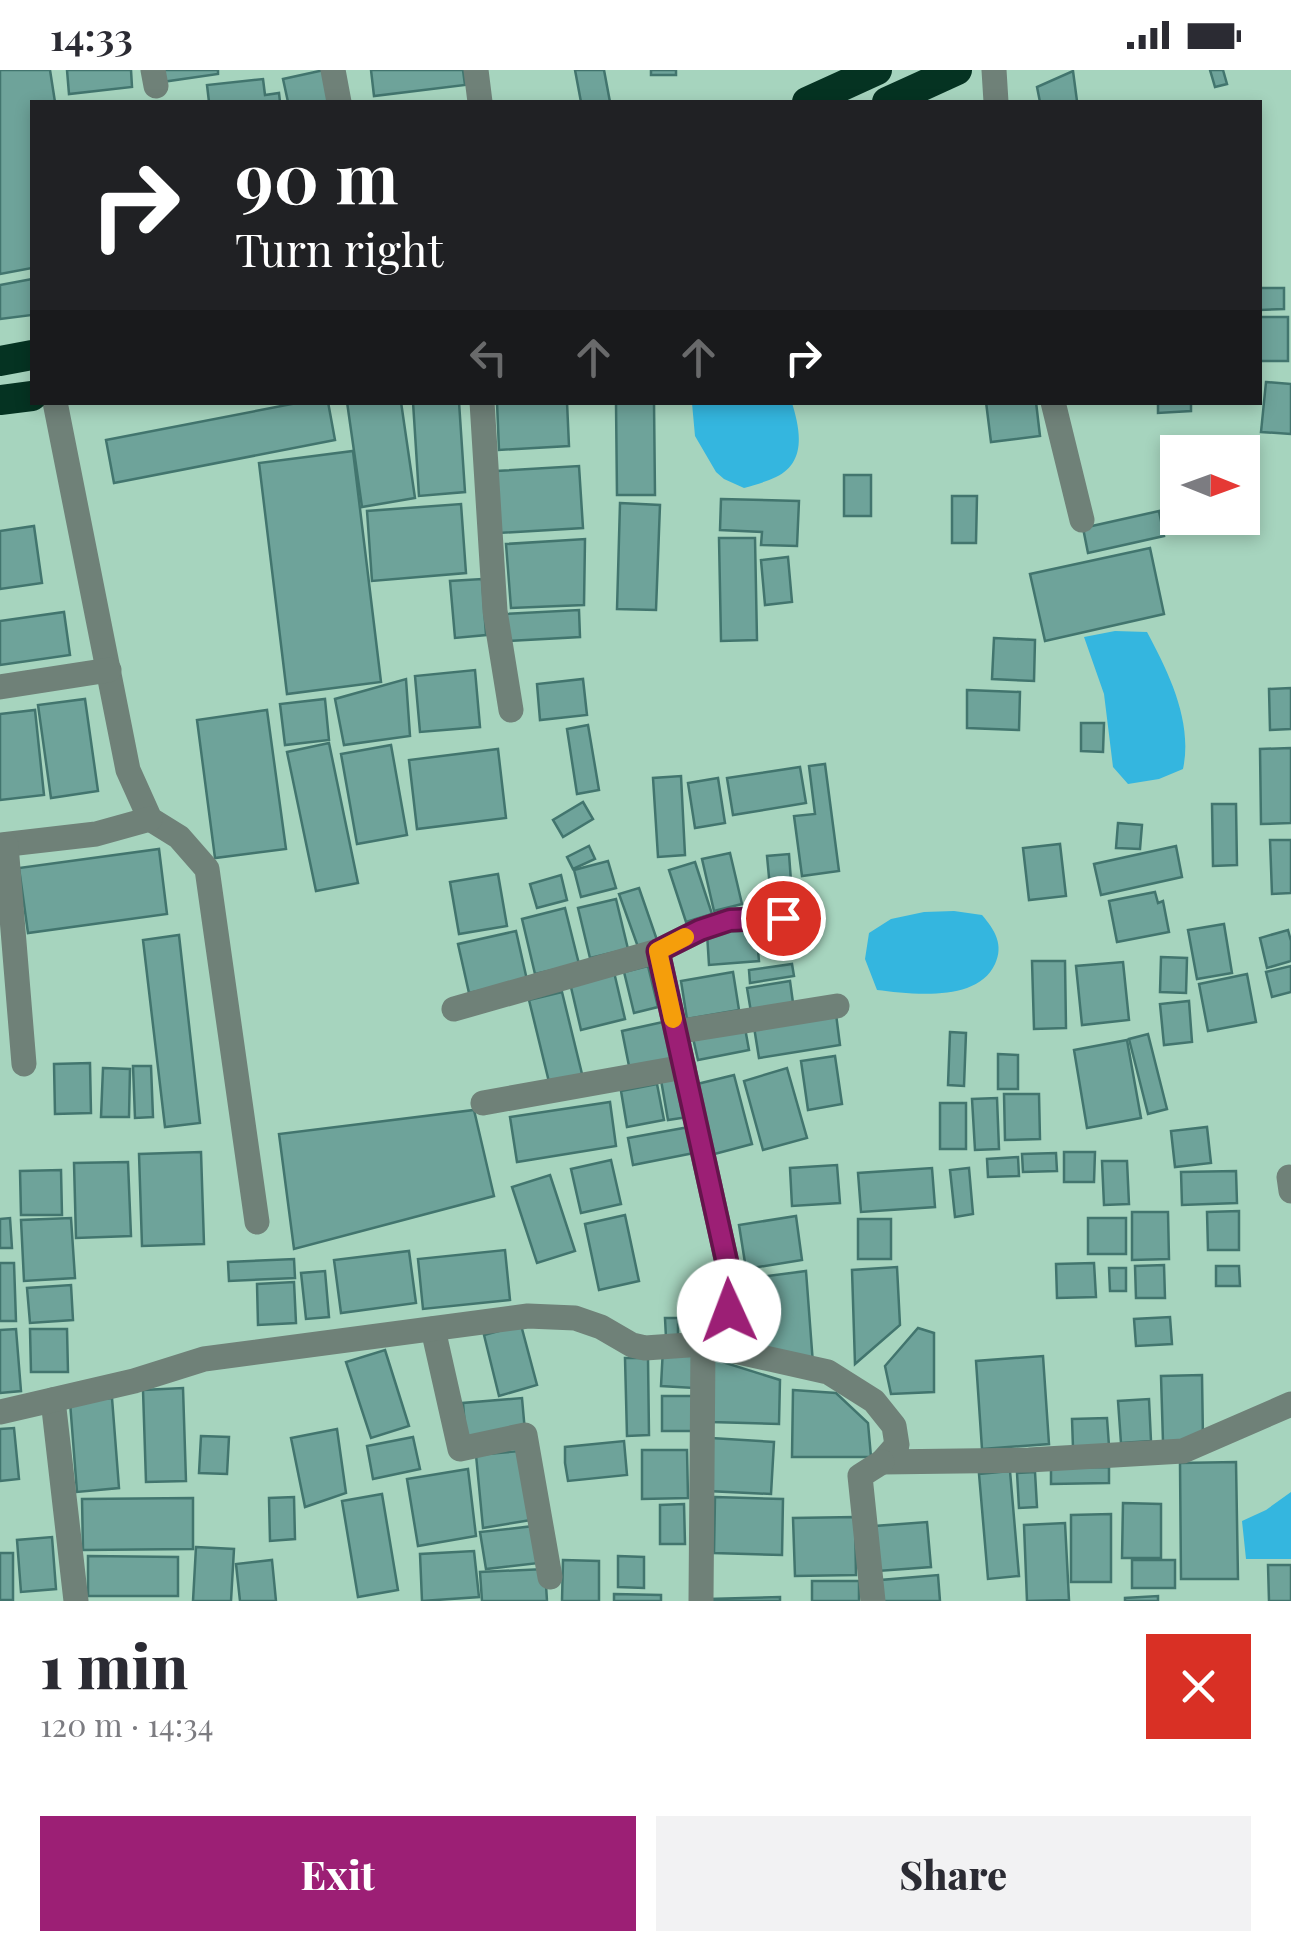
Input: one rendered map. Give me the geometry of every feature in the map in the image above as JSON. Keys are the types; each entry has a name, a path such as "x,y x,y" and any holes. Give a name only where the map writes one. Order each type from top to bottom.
{"highway":[{"path":"811,100 877,70"},
{"path":"891,100 958,70"},
{"path":"0,361 30,355"},
{"path":"0,400 30,396"}],"street":[{"path":"332,70 338,100"},
{"path":"476,70 480,100"},
{"path":"994,70 996,100"},
{"path":"56,405 128,770 150,818 179,837 207,869 257,1222"},
{"path":"482,405 496,612 511,710"},
{"path":"1053,405 1082,520"},
{"path":"0,686 109,670"},
{"path":"24,1064 3,845 96,834 150,818"},
{"path":"454,1009 658,951 730,920 783,918"},
{"path":"658,951 729,1272 716,1347 702,1601"},
{"path":"676,1032 836,1006"},
{"path":"483,1103 684,1067"},
{"path":"0,1412 134,1381 204,1359 528,1316 576,1318 645,1348 716,1347 828,1372 874,1401 894,1426 897,1444 882,1462 860,1476 873,1601"},
{"path":"433,1329 460,1449 526,1435 550,1578"},
{"path":"53,1400 76,1601"},
{"path":"882,1462 1029,1460 1183,1451 1291,1404"}],"water":[{"path":"692,405 792,405 799,444 786,471 744,488 716,472 695,436"},
{"path":"1115,631 1147,632 1177,698 1185,734 1183,769 1159,779 1128,784 1113,767 1104,694 1084,637"},
{"path":"954,911 982,915 994,932 998,957 986,976 974,985 942,993 877,990 865,959 869,933 891,919"},
{"path":"1291,1492 1291,1559 1246,1559 1242,1521"}],"building":[{"path":"0,70 50,70 55,100 30,100 30,268 0,274"},
{"path":"67,70 131,70 132,87 69,94"},
{"path":"160,70 218,70 218,74 162,82"},
{"path":"324,70 330,100 288,100 283,79"},
{"path":"371,70 463,70 465,85 374,96"},
{"path":"575,70 604,70 610,100 581,100"},
{"path":"651,70 676,70 676,75 651,75"},
{"path":"1210,70 1223,70 1227,84 1215,87"},
{"path":"1073,71 1077,100 1040,100 1037,87"},
{"path":"263,79 265,95 279,93 280,100 209,100 207,85"},
{"path":"30,279 30,315 0,319 0,285"},
{"path":"1262,288 1284,288 1284,309 1262,310"},
{"path":"1262,317 1288,317 1288,361 1262,361"},
{"path":"1266,382 1291,384 1291,434 1261,432"},
{"path":"287,405 329,405 335,440 114,483 106,440"},
{"path":"347,405 401,405 415,498 362,507"},
{"path":"413,405 459,405 465,492 419,496"},
{"path":"497,405 567,405 569,446 499,450"},
{"path":"616,405 654,405 655,495 617,495"},
{"path":"986,405 1036,405 1040,436 991,442"},
{"path":"1158,405 1191,405 1191,411 1158,413"},
{"path":"353,451 381,682 287,694 259,463"},
{"path":"579,466 583,528 499,533 496,471"},
{"path":"844,475 871,475 871,516 844,516"},
{"path":"952,496 977,496 976,543 952,543"},
{"path":"721,499 799,501 797,546 761,545 762,532 720,530"},
{"path":"620,503 660,505 656,610 617,609"},
{"path":"461,504 466,573 372,581 367,511"},
{"path":"1159,511 1160,535 1164,536 1088,553 1083,528"},
{"path":"34,526 42,583 0,589 0,531"},
{"path":"719,538 755,538 757,640 721,641"},
{"path":"585,539 584,605 511,608 506,544"},
{"path":"1150,548 1164,614 1045,641 1030,574"},
{"path":"788,557 792,602 765,605 761,560"},
{"path":"482,579 486,635 455,638 450,581"},
{"path":"579,610 580,637 507,641 505,614"},
{"path":"64,612 70,655 0,665 0,621"},
{"path":"994,638 1035,640 1034,681 992,679"},
{"path":"475,670 480,727 420,732 415,676"},
{"path":"406,679 410,736 344,745 335,699"},
{"path":"583,679 587,715 540,720 537,684"},
{"path":"1291,688 1291,729 1270,730 1269,689"},
{"path":"967,690 1020,692 1019,730 967,728"},
{"path":"85,699 98,791 51,798 38,705"},
{"path":"325,699 329,740 285,745 280,704"},
{"path":"35,710 44,795 0,800 0,714"},
{"path":"267,710 286,849 215,858 197,720"},
{"path":"1081,723 1104,723 1103,752 1081,751"},
{"path":"588,725 599,790 577,794 567,729"},
{"path":"329,743 358,883 316,891 287,752"},
{"path":"391,745 407,835 357,844 341,754"},
{"path":"1291,748 1291,823 1261,824 1260,749"},
{"path":"498,749 506,818 417,829 409,760"},
{"path":"825,764 839,871 802,876 794,816 815,814 809,766"},
{"path":"800,767 806,803 733,815 727,778"},
{"path":"681,776 685,855 658,857 653,778"},
{"path":"718,778 725,823 695,828 688,783"},
{"path":"583,802 593,819 563,837 553,820"},
{"path":"1212,804 1236,804 1237,865 1213,866"},
{"path":"1118,823 1142,825 1140,849 1116,848"},
{"path":"1270,840 1291,840 1291,893 1272,894"},
{"path":"1060,844 1066,896 1029,900 1023,848"},
{"path":"589,846 595,859 573,869 567,857"},
{"path":"1176,846 1182,877 1101,895 1094,864"},
{"path":"159,849 167,914 28,933 19,868"},
{"path":"730,853 742,904 714,911 702,859"},
{"path":"789,854 793,908 772,909 767,856"},
{"path":"608,861 616,888 581,897 574,870"},
{"path":"695,862 712,914 686,922 669,870"},
{"path":"498,874 507,926 459,934 450,882"},
{"path":"561,875 567,900 537,908 530,884"},
{"path":"639,888 657,940 638,947 619,894"},
{"path":"1155,892 1158,903 1163,901 1169,932 1117,942 1109,901"},
{"path":"616,899 628,949 590,958 578,908"},
{"path":"565,908 579,964 535,974 522,919"},
{"path":"1224,924 1232,973 1197,979 1188,930"},
{"path":"756,930 759,961 709,965 707,933"},
{"path":"1288,930 1291,961 1267,968 1260,938"},
{"path":"516,931 527,980 469,993 458,944"},
{"path":"179,935 200,1123 165,1127 143,940"},
{"path":"1161,957 1187,958 1186,993 1160,992"},
{"path":"1032,961 1065,961 1066,1028 1034,1029"},
{"path":"1123,962 1129,1020 1082,1025 1076,966"},
{"path":"792,964 794,976 750,983 749,970"},
{"path":"648,966 658,1007 634,1013 624,972"},
{"path":"1291,966 1291,992 1272,997 1266,972"},
{"path":"614,972 625,1019 581,1030 570,983"},
{"path":"733,972 739,1010 687,1019 681,981"},
{"path":"1247,974 1256,1022 1208,1031 1199,984"},
{"path":"790,981 794,1010 752,1018 747,988"},
{"path":"562,992 583,1078 550,1086 529,1000"},
{"path":"1189,1001 1192,1042 1164,1045 1160,1004"},
{"path":"836,1014 840,1045 759,1058 754,1027"},
{"path":"663,1022 672,1061 630,1071 622,1031"},
{"path":"745,1028 749,1050 698,1060 693,1038"},
{"path":"950,1032 966,1033 964,1086 948,1085"},
{"path":"1148,1034 1167,1109 1148,1114 1129,1039"},
{"path":"1127,1040 1141,1118 1087,1128 1074,1050"},
{"path":"998,1054 1018,1055 1018,1089 998,1089"},
{"path":"835,1056 842,1104 808,1110 801,1061"},
{"path":"90,1063 91,1113 55,1114 54,1064"},
{"path":"133,1066 151,1066 153,1117 135,1118"},
{"path":"103,1068 130,1069 129,1117 101,1117"},
{"path":"787,1068 807,1138 763,1150 744,1081"},
{"path":"734,1075 752,1144 707,1156 689,1086"},
{"path":"682,1077 688,1117 668,1120 661,1080"},
{"path":"657,1084 664,1120 627,1127 621,1091"},
{"path":"1004,1094 1039,1094 1040,1139 1005,1140"},
{"path":"997,1098 999,1149 975,1150 972,1099"},
{"path":"610,1102 616,1146 517,1162 510,1117"},
{"path":"940,1103 966,1103 966,1149 940,1149"},
{"path":"474,1110 494,1196 294,1249 279,1134"},
{"path":"689,1127 694,1153 633,1165 628,1138"},
{"path":"1207,1127 1211,1163 1175,1167 1171,1131"},
{"path":"201,1152 204,1244 142,1246 139,1154"},
{"path":"1064,1152 1095,1152 1094,1182 1064,1182"},
{"path":"1056,1153 1057,1171 1023,1172 1022,1154"},
{"path":"1018,1157 1019,1176 988,1177 987,1159"},
{"path":"611,1160 621,1204 581,1213 571,1169"},
{"path":"1102,1161 1127,1161 1129,1204 1104,1205"},
{"path":"128,1162 131,1236 76,1238 74,1163"},
{"path":"837,1165 840,1203 792,1206 790,1168"},
{"path":"932,1168 935,1207 861,1212 858,1173"},
{"path":"969,1168 973,1214 955,1217 950,1170"},
{"path":"61,1170 62,1215 21,1215 20,1171"},
{"path":"1236,1171 1237,1203 1182,1205 1181,1172"},
{"path":"550,1175 575,1251 537,1263 512,1187"},
{"path":"1239,1211 1239,1250 1208,1250 1207,1212"},
{"path":"1132,1212 1168,1212 1169,1259 1132,1260"},
{"path":"625,1215 639,1281 599,1290 585,1224"},
{"path":"796,1216 802,1260 746,1269 739,1225"},
{"path":"10,1218 12,1248 0,1248 0,1219"},
{"path":"71,1218 75,1278 24,1281 21,1220"},
{"path":"1088,1218 1126,1218 1126,1254 1088,1254"},
{"path":"858,1219 891,1219 891,1259 858,1259"},
{"path":"505,1250 510,1300 423,1309 418,1259"},
{"path":"409,1251 416,1303 341,1313 334,1260"},
{"path":"294,1259 295,1278 229,1281 228,1262"},
{"path":"0,1263 14,1263 16,1321 0,1321"},
{"path":"1094,1263 1096,1297 1057,1298 1056,1264"},
{"path":"1164,1265 1165,1298 1136,1298 1135,1266"},
{"path":"1216,1266 1239,1266 1240,1286 1216,1286"},
{"path":"897,1267 900,1325 855,1364 852,1270"},
{"path":"1109,1268 1126,1268 1126,1291 1110,1291"},
{"path":"325,1271 329,1317 306,1319 301,1273"},
{"path":"806,1271 813,1364 749,1348 744,1279"},
{"path":"294,1282 296,1323 258,1325 257,1284"},
{"path":"71,1285 73,1320 30,1323 27,1288"},
{"path":"1170,1317 1172,1344 1136,1346 1134,1319"},
{"path":"665,1318 678,1318 678,1338 666,1338"},
{"path":"521,1325 537,1385 499,1396 484,1335"},
{"path":"918,1328 934,1333 934,1392 891,1394 885,1366"},
{"path":"16,1329 21,1391 0,1393 0,1330"},
{"path":"30,1329 67,1329 68,1372 31,1372"},
{"path":"663,1348 696,1350 694,1388 661,1386"},
{"path":"385,1350 409,1426 371,1438 346,1362"},
{"path":"1043,1356 1049,1444 982,1449 976,1361"},
{"path":"625,1358 648,1358 649,1435 627,1436"},
{"path":"713,1359 780,1380 779,1424 711,1422"},
{"path":"1202,1375 1203,1441 1163,1442 1161,1376"},
{"path":"183,1388 186,1481 146,1482 143,1390"},
{"path":"793,1390 836,1393 868,1423 871,1457 792,1457"},
{"path":"662,1396 693,1396 692,1431 662,1431"},
{"path":"112,1398 119,1488 77,1492 70,1402"},
{"path":"522,1398 525,1432 466,1438 463,1403"},
{"path":"1149,1399 1151,1441 1121,1443 1118,1401"},
{"path":"1107,1418 1109,1446 1073,1448 1072,1419"},
{"path":"14,1428 19,1479 0,1481 0,1429"},
{"path":"337,1429 346,1493 305,1507 291,1438"},
{"path":"201,1436 229,1437 227,1474 199,1473"},
{"path":"413,1437 420,1469 373,1479 367,1446"},
{"path":"711,1438 774,1442 771,1494 708,1491"},
{"path":"624,1441 627,1475 568,1481 565,1447"},
{"path":"642,1450 687,1450 688,1498 642,1499"},
{"path":"520,1451 531,1520 483,1528 476,1455"},
{"path":"1236,1462 1238,1579 1181,1579 1180,1463"},
{"path":"1109,1467 1109,1483 1051,1484 1051,1468"},
{"path":"468,1469 476,1536 418,1546 407,1479"},
{"path":"1010,1471 1019,1576 988,1579 979,1474"},
{"path":"1035,1472 1037,1507 1019,1508 1017,1473"},
{"path":"382,1494 398,1590 358,1597 342,1501"},
{"path":"294,1497 295,1539 270,1541 269,1498"},
{"path":"715,1497 783,1499 782,1555 714,1553"},
{"path":"193,1498 193,1549 83,1550 82,1499"},
{"path":"1123,1503 1161,1504 1161,1558 1122,1558"},
{"path":"684,1504 685,1544 660,1544 660,1505"},
{"path":"1111,1514 1111,1582 1071,1582 1071,1515"},
{"path":"855,1517 856,1575 795,1576 793,1518"},
{"path":"927,1522 931,1567 878,1571 875,1526"},
{"path":"1065,1523 1069,1600 1027,1601 1024,1525"},
{"path":"534,1526 539,1563 486,1569 480,1532"},
{"path":"52,1537 56,1589 21,1592 17,1540"},
{"path":"196,1547 234,1549 231,1601 193,1601"},
{"path":"474,1551 479,1597 422,1601 420,1554"},
{"path":"0,1553 13,1553 13,1600 0,1600"},
{"path":"88,1556 178,1557 178,1596 88,1596"},
{"path":"618,1556 644,1557 644,1588 618,1587"},
{"path":"272,1560 276,1601 240,1601 236,1564"},
{"path":"563,1560 599,1561 599,1601 562,1601"},
{"path":"1132,1560 1175,1560 1175,1588 1132,1588"},
{"path":"1268,1565 1291,1565 1291,1601 1269,1601"},
{"path":"545,1569 547,1601 482,1601 480,1572"},
{"path":"938,1575 940,1601 883,1601 881,1580"},
{"path":"812,1581 859,1581 859,1601 812,1601"},
{"path":"614,1594 661,1595 661,1601 614,1601"},
{"path":"1158,1596 1158,1601 1125,1601 1125,1598"},
{"path":"780,1597 780,1601 708,1601 708,1599"}],"slow traffic":[{"path":"673,1019 658,951 685,937"}],"route":[{"path":"729,1311 729,1272 658,951 730,920 783,918"}]}
